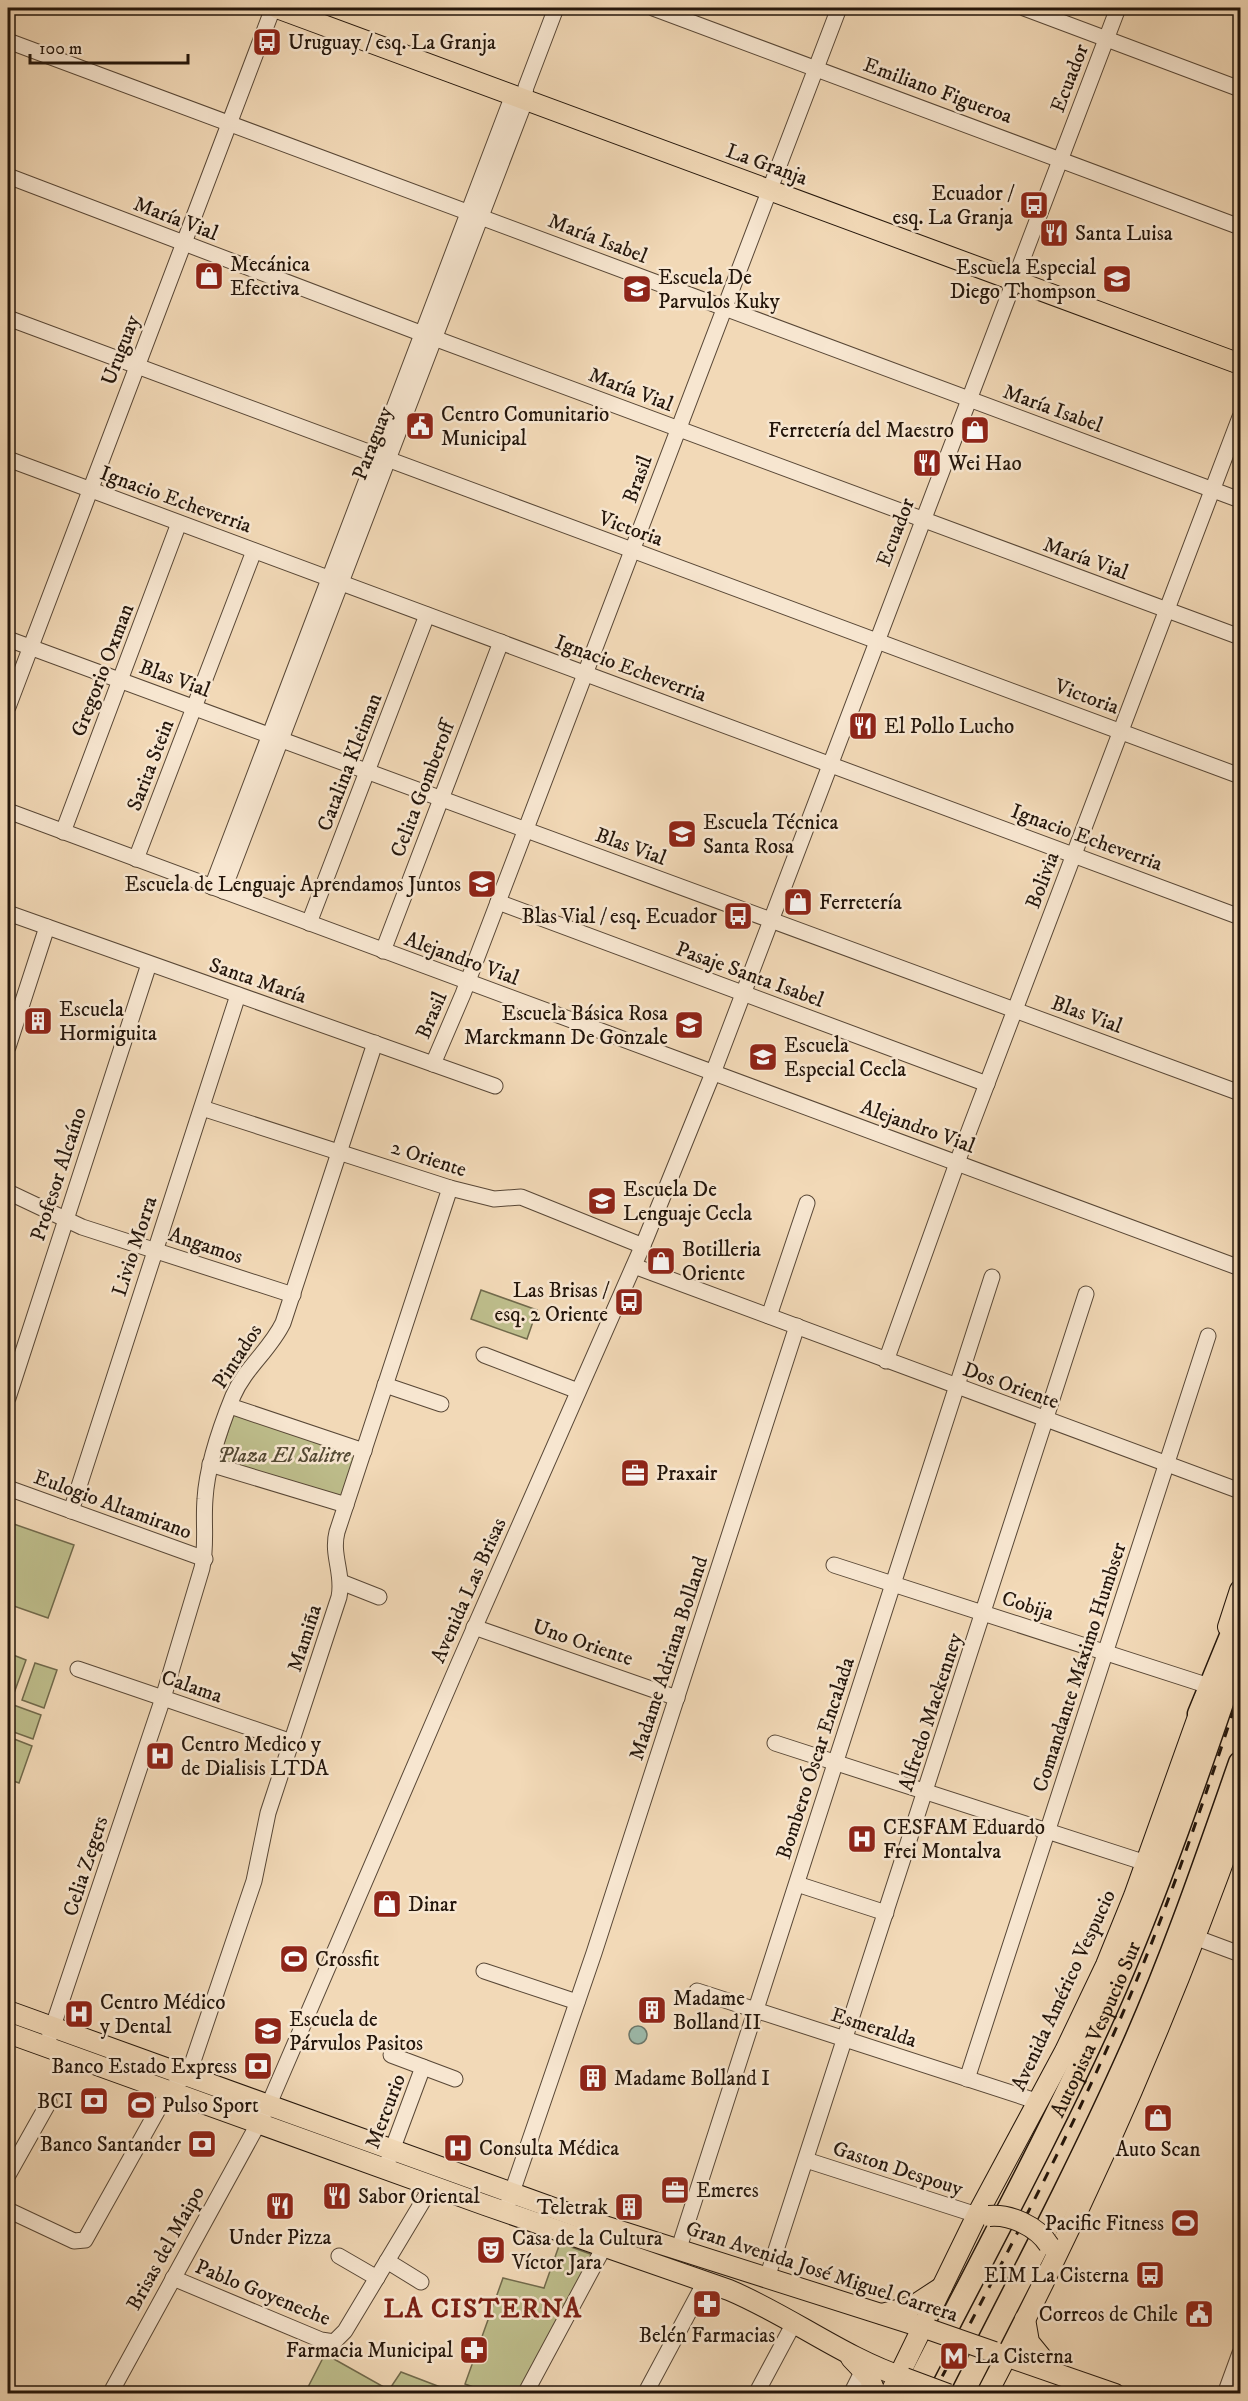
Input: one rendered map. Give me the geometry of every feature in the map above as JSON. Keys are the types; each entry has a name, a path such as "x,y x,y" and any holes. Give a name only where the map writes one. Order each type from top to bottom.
{"highway":[{"path":"1199,1714 1240,1614"},
{"name":"Autopista Vespucio Sur","path":"906,2382 1089,2046 1117,1984 1175,1839 1240,1650"},
{"name":"Autopista Vespucio Sur","path":"962,2394 1073,2175 1131,2050 1179,1935 1240,1762"}],"main road":[{"name":"La Granja","path":"275,8 1240,364"},
{"name":"Avenida Américo Vespucio","path":"890,2394 906,2382 944,2285 1039,2102 1102,1973 1146,1863 1209,1686 1240,1590"},
{"path":"987,2394 1000,2354 1025,2319 1051,2254 1144,2064 1197,1938 1240,1815"},
{"name":"Gran Avenida José Miguel Carrera","path":"8,2012 631,2235 927,2329 1115,2394"},
{"path":"8,2033 745,2296 839,2349 906,2382 948,2394"},
{"path":"980,2217 1015,2220 1037,2232 1051,2254"},
{"path":"604,2247 615,2238 631,2235"},
{"path":"881,2314 913,2306 944,2285"},
{"path":"1025,2319 1032,2347 1055,2373"},
{"path":"839,2349 863,2370 876,2394"}],"street":[{"name":"Uruguay","path":"8,706 183,243 275,8"},
{"name":"Paraguay","path":"218,889 518,98 526,87 556,8"},
{"name":"Emiliano Figueroa","path":"653,8 1240,227"},
{"name":"Brasil","path":"433,1064 468,982 839,8"},
{"path":"1024,8 1240,89"},
{"name":"Ecuador","path":"713,1073 1118,8"},
{"name":"María Isabel","path":"8,41 1240,500"},
{"name":"María Vial","path":"8,176 429,336 1240,637"},
{"name":"Victoria","path":"8,318 382,459 1240,776"},
{"name":"Bolivia","path":"886,1360 957,1163 1240,417"},
{"name":"Ignacio Echeverria","path":"9,465 89,490 180,523 1240,917"},
{"name":"Gregorio Oxman","path":"63,832 180,523"},
{"name":"Sarita Stein","path":"136,859 254,551"},
{"name":"Catalina Kleiman","path":"309,923 428,615"},
{"name":"Blas Vial","path":"8,639 1240,1093"},
{"name":"Celita Gomberoff","path":"383,951 501,642"},
{"name":"Alejandro Vial","path":"8,812 1240,1268"},
{"name":"Pasaje Santa Isabel","path":"498,902 987,1084"},
{"name":"Santa María","path":"8,913 495,1086"},
{"path":"8,1047 47,927"},
{"name":"Profesor Alcaíno","path":"8,1398 149,964"},
{"name":"Livio Morra","path":"71,1511 238,995"},
{"name":"Pintados","path":"163,1698 204,1558 204,1502 210,1464 230,1406 245,1375 279,1332 375,1043"},
{"name":"Avenida Las Brisas","path":"257,2123 269,2104 474,1627 643,1246 713,1073"},
{"name":"2 Oriente","path":"201,1107 450,1188 494,1199 521,1197 643,1246"},
{"name":"Mamiña","path":"188,2076 254,1881 268,1813 339,1597 341,1582 334,1548 346,1505 450,1188"},
{"name":"Angamos","path":"8,1192 65,1220 293,1295"},
{"path":"769,1316 807,1203"},
{"name":"Dos Oriente","path":"634,1266 957,1388 1240,1491"},
{"name":"Bombero Óscar Encalada","path":"678,2251 992,1277"},
{"name":"Alfredo Mackenney","path":"767,2278 1086,1294"},
{"name":"Madame Adriana Bolland","path":"505,2212 577,2002 797,1326"},
{"name":"Comandante Máximo Humbser","path":"967,2079 1208,1336"},
{"path":"484,1355 578,1391"},
{"path":"385,1385 441,1404"},
{"path":"230,1406 364,1451"},
{"path":"210,1464 346,1505"},
{"name":"Eulogio Altamirano","path":"8,1488 204,1558"},
{"name":"Cobija","path":"834,1565 1209,1686"},
{"path":"341,1582 379,1597"},
{"name":"Uno Oriente","path":"474,1627 677,1698"},
{"name":"Calama","path":"78,1669 292,1742"},
{"name":"Celia Zegers","path":"46,2047 163,1698"},
{"path":"775,1743 1146,1863"},
{"path":"797,1884 886,1912"},
{"path":"1197,1938 1240,1954"},
{"path":"484,1971 577,2002"},
{"name":"Esmeralda","path":"697,1991 1039,2102"},
{"name":"Mercurio","path":"391,2055 455,2079"},
{"name":"Mercurio","path":"385,2169 423,2067"},
{"path":"8,2210 74,2241 85,2240 169,2091 188,2076"},
{"path":"8,2175 48,2102"},
{"name":"Brisas del Maipo","path":"110,2394 257,2123"},
{"name":"Gaston Despouy","path":"806,2160 980,2217"},
{"name":"Pablo Goyeneche","path":"173,2278 321,2340 331,2342 343,2334 432,2186"},
{"path":"525,2394 604,2247"},
{"path":"339,2256 377,2278"},
{"path":"387,2262 421,2282"},
{"path":"645,2394 705,2282"},
{"path":"756,2394 794,2323"},
{"path":"1226,2394 1240,2354"},
{"path":"851,2394 863,2370"}],"green space":[{"path":"481,1290 537,1310 527,1339 471,1319"},
{"name":"Plaza El Salitre","path":"234,1413 356,1451 341,1500 218,1461"},
{"path":"8,1522 74,1545 48,1618 8,1604"},
{"path":"8,1653 26,1660 13,1696 8,1694"},
{"path":"35,1663 57,1670 44,1708 22,1700"},
{"path":"8,1703 41,1715 33,1739 8,1730"},
{"path":"9,1737 32,1746 19,1783 8,1779"},
{"path":"560,2243 593,2255 520,2393 489,2393 465,2384 503,2278 544,2288"},
{"path":"325,2354 389,2390 401,2372 456,2393 305,2393"}],"shaded area":[{"path":"638,2026 644,2029 647,2035 644,2041 638,2044 632,2041 629,2035 632,2029"}],"railway":[{"path":"933,2394 1052,2164 1136,1983 1198,1817 1240,1691"}],"place":[{"name":"Uruguay / esq. La Granja","path":"267,42"},
{"name":"Ecuador / esq. La Granja","path":"1034,205"},
{"name":"Santa Luisa","path":"1054,233"},
{"name":"Mecánica Efectiva","path":"209,276"},
{"name":"Escuela Especial Diego Thompson","path":"1117,279"},
{"name":"Escuela De Parvulos Kuky","path":"637,289"},
{"name":"Centro Comunitario Municipal","path":"420,426"},
{"name":"Ferretería del Maestro","path":"975,430"},
{"name":"Wei Hao","path":"927,463"},
{"name":"El Pollo Lucho","path":"863,726"},
{"name":"Escuela Técnica Santa Rosa","path":"682,834"},
{"name":"Escuela de Lenguaje Aprendamos Juntos","path":"482,884"},
{"name":"Ferretería","path":"798,902"},
{"name":"Blas Vial / esq. Ecuador","path":"738,916"},
{"name":"Escuela Hormiguita","path":"38,1021"},
{"name":"Escuela Básica Rosa Marckmann De Gonzale","path":"689,1025"},
{"name":"Escuela Especial Cecla","path":"763,1057"},
{"name":"Escuela De Lenguaje Cecla","path":"602,1201"},
{"name":"Botilleria Oriente","path":"661,1261"},
{"name":"Las Brisas / esq. 2 Oriente","path":"629,1302"},
{"name":"Praxair","path":"635,1473"},
{"name":"Centro Medico y de Dialisis LTDA","path":"160,1756"},
{"name":"CESFAM Eduardo Frei Montalva","path":"862,1839"},
{"name":"Dinar","path":"387,1904"},
{"name":"Crossfit","path":"294,1959"},
{"name":"Madame Bolland II","path":"652,2010"},
{"name":"Centro Médico y Dental","path":"79,2014"},
{"name":"Escuela de Párvulos Pasitos","path":"268,2031"},
{"name":"Banco Estado Express","path":"258,2066"},
{"name":"Madame Bolland I","path":"593,2078"},
{"name":"BCI","path":"94,2101"},
{"name":"Pulso Sport","path":"141,2105"},
{"name":"Auto Scan","path":"1158,2118"},
{"name":"Banco Santander","path":"202,2144"},
{"name":"Consulta Médica","path":"458,2148"},
{"name":"Emeres","path":"675,2190"},
{"name":"Sabor Oriental","path":"337,2196"},
{"name":"Under Pizza","path":"280,2206"},
{"name":"Teletrak","path":"629,2207"},
{"name":"Pacific Fitness","path":"1185,2223"},
{"name":"Casa de la Cultura Víctor Jara","path":"491,2250"},
{"name":"EIM La Cisterna","path":"1150,2275"},
{"name":"Belén Farmacias","path":"707,2304"},
{"name":"Correos de Chile","path":"1199,2314"},
{"name":"Farmacia Municipal","path":"474,2350"},
{"name":"La Cisterna","path":"954,2356"}],"district":[{"name":"LA CISTERNA","path":"483,2308"}]}
